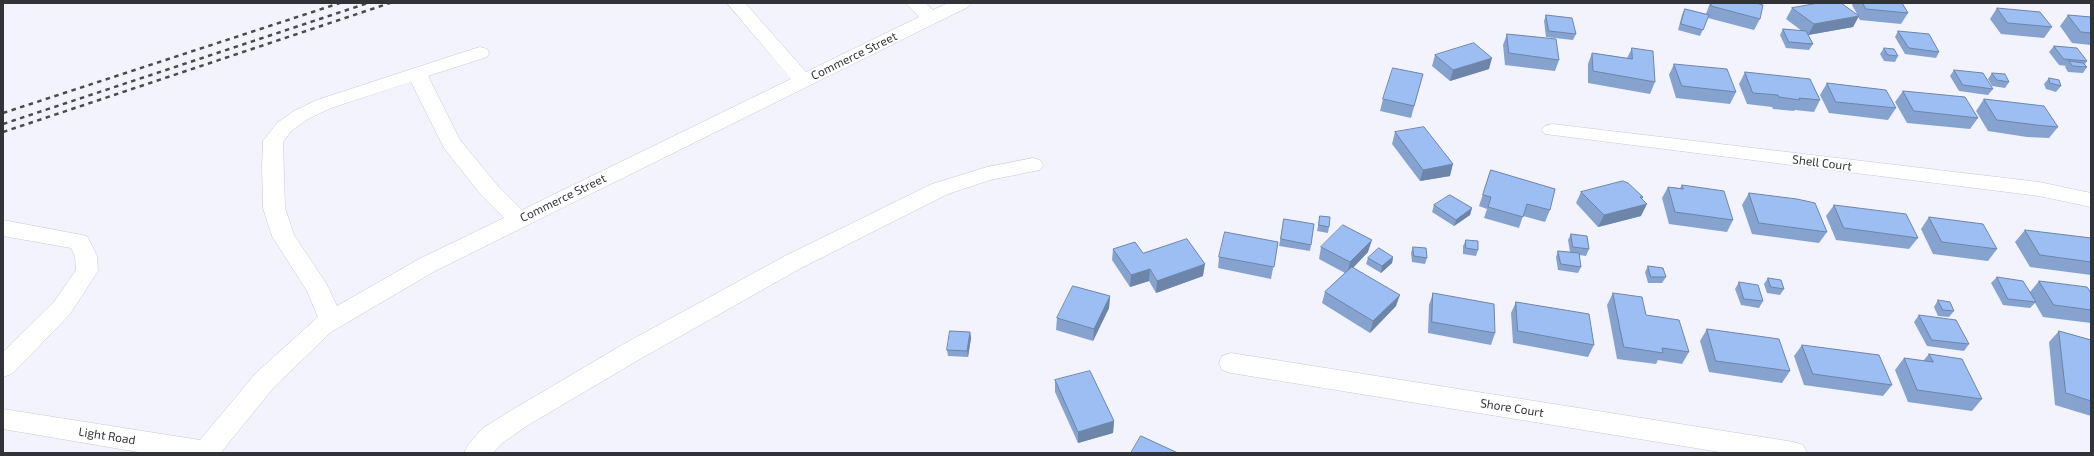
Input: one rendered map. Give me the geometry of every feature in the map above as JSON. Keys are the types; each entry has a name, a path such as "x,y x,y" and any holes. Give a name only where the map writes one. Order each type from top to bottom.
{"street":[{"path":"736,3 803,81"},
{"path":"915,3 931,18"},
{"name":"Commerce Street","path":"207,453 265,380 323,326 427,265 962,3"},
{"path":"332,321 318,289 283,236 274,208 272,168 273,141 284,127 302,115 324,104 480,53"},
{"path":"416,74 451,143 490,191 519,220"},
{"name":"Shell Court","path":"1552,130 2039,189 2091,200"},
{"path":"477,453 492,436 516,420 631,352 793,262 940,189 987,174 1033,165"},
{"path":"3,228 79,242 86,256 87,271 62,308 3,366"},
{"name":"Shore Court","path":"1231,364 1794,453"},
{"name":"Light Road","path":"3,419 207,453"}],"building":[{"path":"1712,3 1756,3 1763,5 1760,19 1711,6"},
{"path":"1819,3 1841,3 1859,16 1814,24 1792,8"},
{"path":"1863,3 1902,3 1908,13 1866,9"},
{"path":"1997,8 2040,12 2052,27 2008,23"},
{"path":"1685,9 1709,15 1703,30 1681,24"},
{"path":"1546,15 1572,18 1576,34 1549,31"},
{"path":"2068,15 2091,17 2091,33 2081,32"},
{"path":"1783,29 1806,31 1813,44 1789,42"},
{"path":"1898,31 1929,34 1939,52 1909,48"},
{"path":"1507,34 1556,39 1559,60 1509,53"},
{"path":"1474,43 1492,58 1453,70 1435,55"},
{"path":"2054,46 2077,48 2087,61 2064,59"},
{"path":"1632,48 1653,51 1655,82 1593,71 1592,53 1632,59"},
{"path":"1884,48 1894,49 1898,56 1888,55"},
{"path":"2069,61 2083,63 2087,67 2073,66"},
{"path":"1674,64 1727,69 1736,92 1682,86"},
{"path":"1393,68 1423,74 1414,106 1383,99"},
{"path":"1954,70 1983,73 1993,89 1963,85"},
{"path":"1745,72 1810,79 1820,100 1799,98 1800,100 1779,97 1778,95 1753,93"},
{"path":"1992,73 2005,74 2009,82 1997,80"},
{"path":"2049,78 2059,80 2061,86 2050,83"},
{"path":"1827,83 1886,90 1896,108 1836,102"},
{"path":"1903,91 1965,97 1978,118 1914,111"},
{"path":"1984,99 2044,106 2058,127 1997,120"},
{"path":"1424,127 1453,164 1423,170 1395,132"},
{"path":"1491,170 1555,189 1550,210 1527,204 1523,217 1488,207 1491,197 1483,195"},
{"path":"1623,181 1628,183 1643,197 1640,197 1647,204 1604,215 1581,192"},
{"path":"1682,185 1724,191 1733,220 1675,212 1668,187 1683,189"},
{"path":"1749,193 1797,199 1815,203 1827,232 1759,223"},
{"path":"1450,195 1472,208 1456,220 1434,205"},
{"path":"1834,205 1906,214 1918,238 1844,228"},
{"path":"1320,216 1330,217 1329,227 1319,225"},
{"path":"1929,217 1983,224 1997,249 1942,242"},
{"path":"1284,219 1314,224 1311,245 1281,239"},
{"path":"1343,225 1372,240 1350,262 1321,247"},
{"path":"2025,230 2091,238 2091,262 2040,255"},
{"path":"1225,232 1278,242 1274,267 1219,257"},
{"path":"1571,234 1587,236 1589,249 1573,247"},
{"path":"1187,239 1205,264 1157,281 1150,269 1131,275 1113,249 1135,242 1143,253"},
{"path":"1466,240 1478,241 1478,250 1466,248"},
{"path":"1413,247 1426,248 1427,258 1414,256"},
{"path":"1379,248 1393,257 1382,266 1368,258"},
{"path":"1558,251 1579,253 1581,267 1561,264"},
{"path":"1648,266 1663,268 1666,277 1651,277"},
{"path":"1352,267 1400,295 1373,321 1325,292"},
{"path":"1997,277 2023,281 2036,302 2008,299"},
{"path":"1768,278 1781,280 1784,289 1771,287"},
{"path":"2039,281 2087,287 2091,293 2091,310 2054,305"},
{"path":"1739,282 1758,285 1763,301 1744,299"},
{"path":"1073,286 1110,296 1094,329 1057,318"},
{"path":"1433,293 1494,304 1495,333 1432,322"},
{"path":"1613,293 1642,297 1646,315 1679,320 1689,352 1662,348 1663,353 1624,347"},
{"path":"1938,300 1950,302 1954,311 1943,310"},
{"path":"1516,302 1589,314 1594,345 1518,331"},
{"path":"1919,315 1956,320 1969,344 1932,340"},
{"path":"1707,329 1779,339 1790,371 1716,361"},
{"path":"950,331 970,332 967,351 947,350"},
{"path":"2059,331 2091,340 2091,401 2066,393"},
{"path":"1802,345 1879,355 1892,385 1813,374"},
{"path":"1929,354 1962,359 1982,399 1917,390 1904,358 1933,362"},
{"path":"1090,371 1114,421 1078,432 1055,380"},
{"path":"1141,436 1178,453 1131,453"}],"railway":[{"path":"3,113 340,3"},
{"path":"3,124 368,3"},
{"path":"3,132 390,3"}]}
